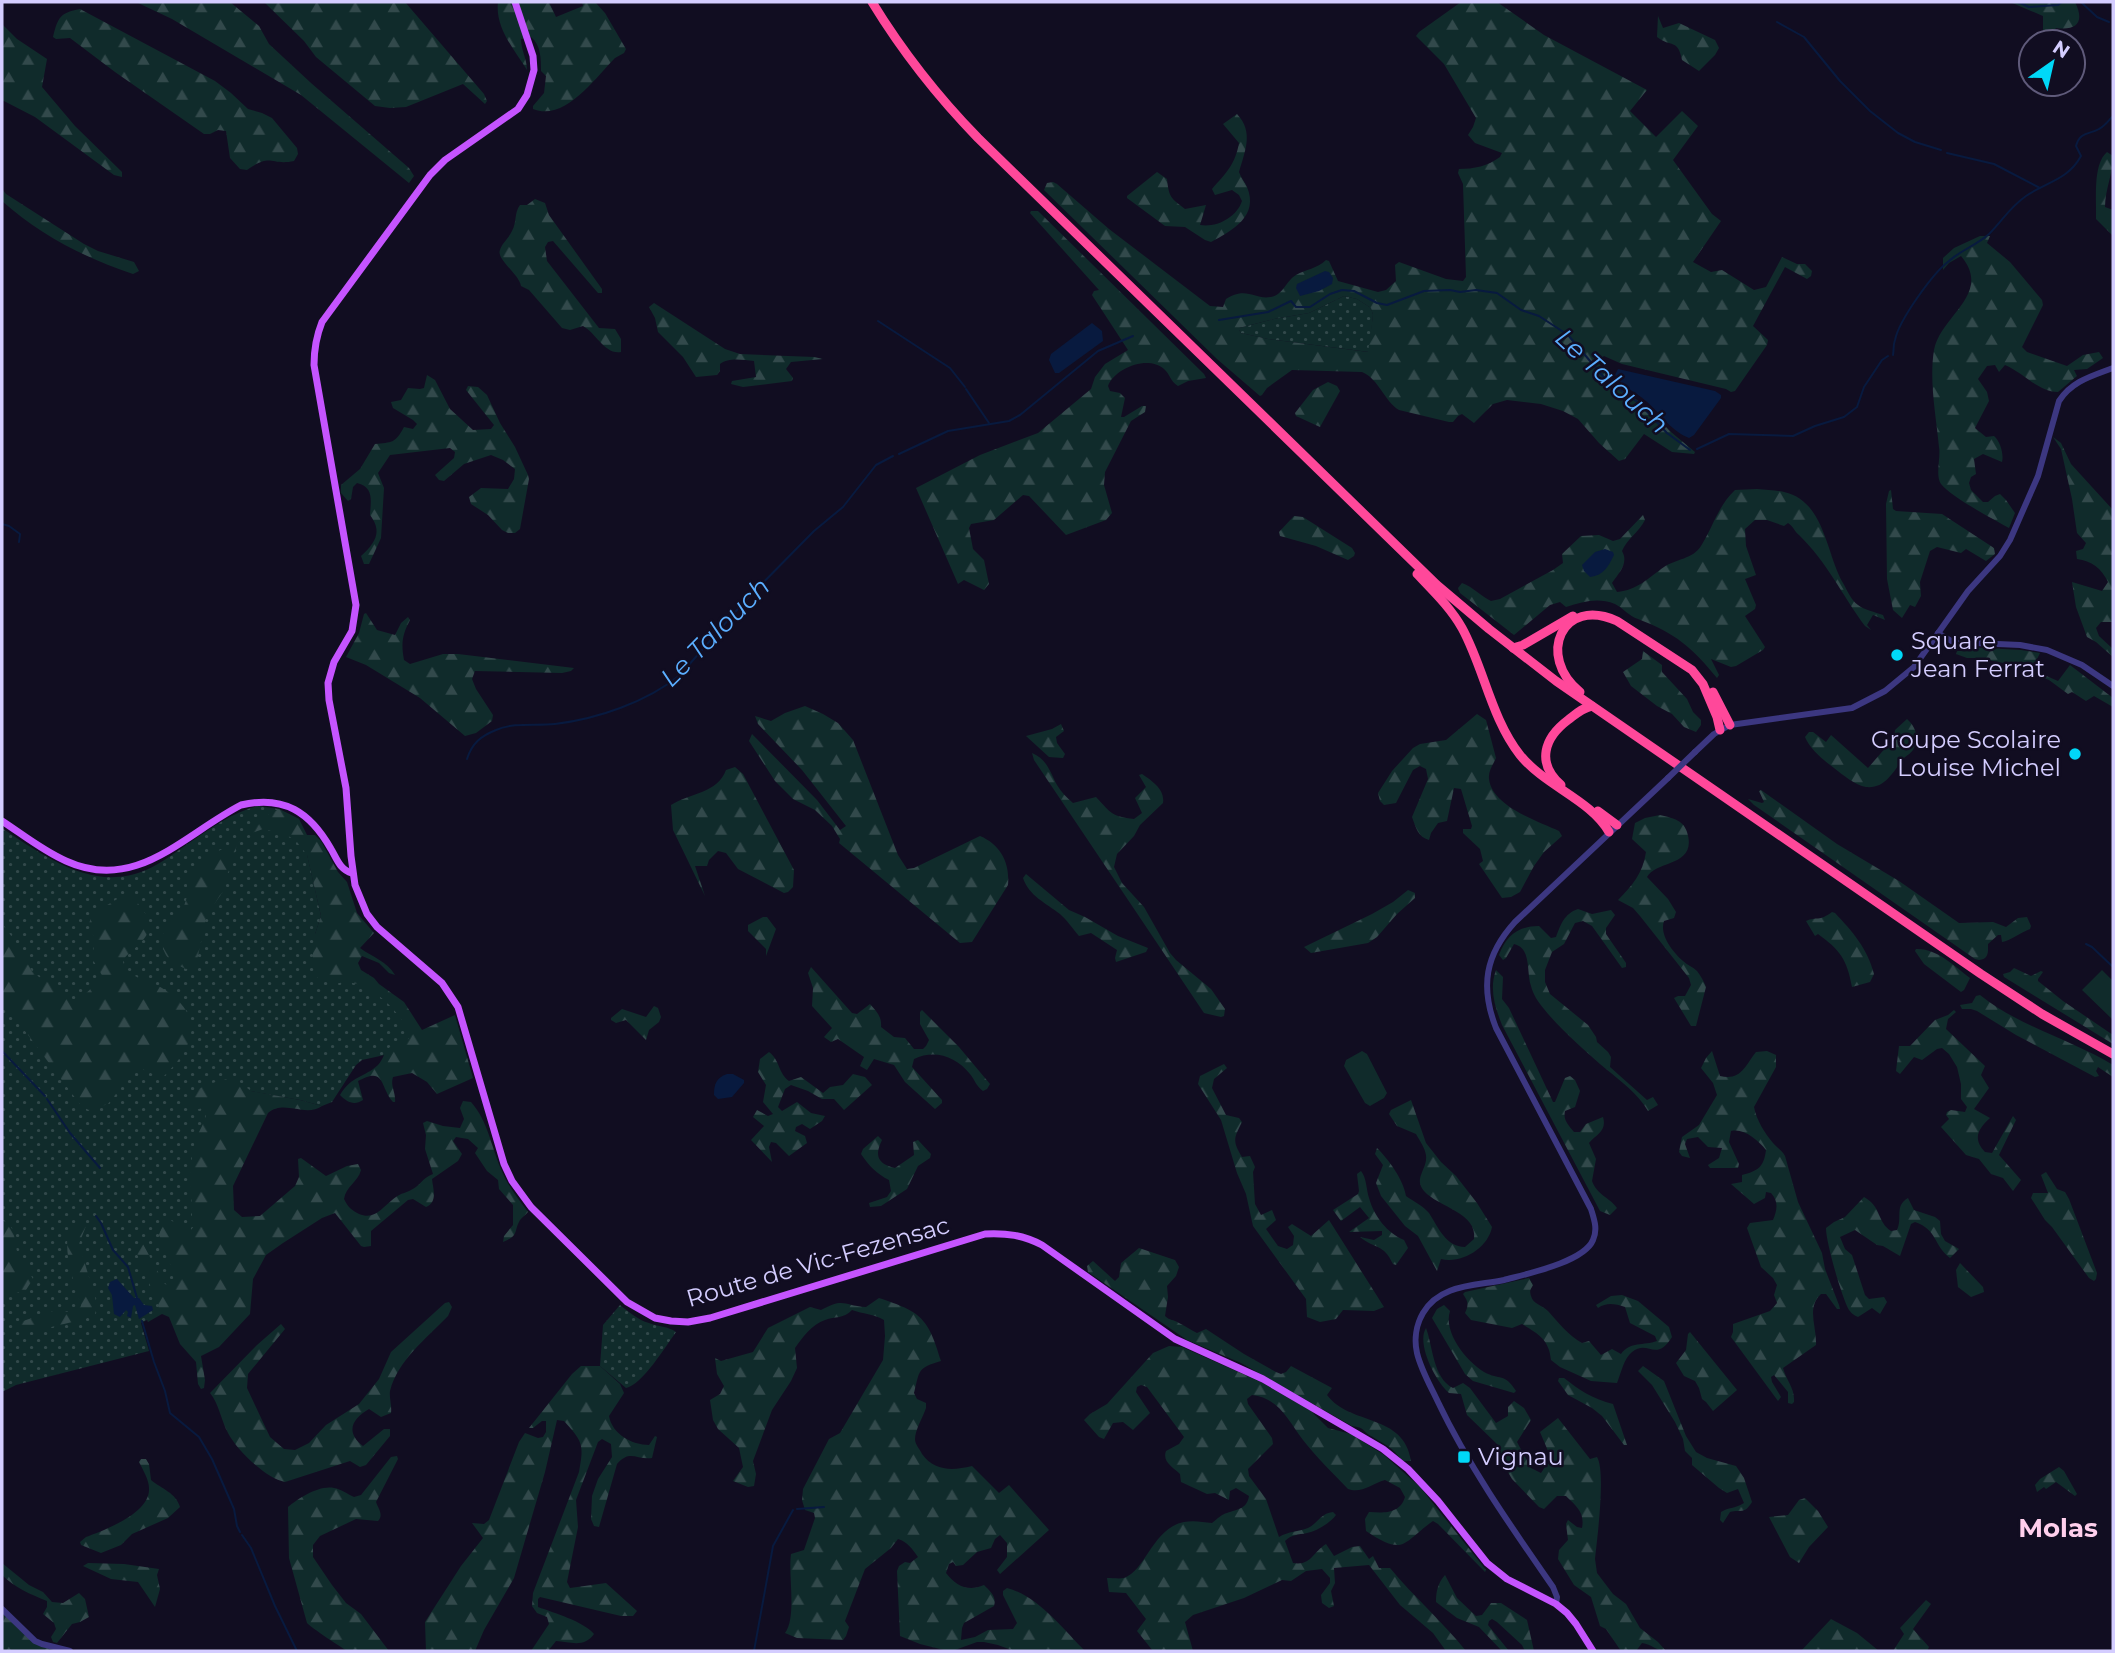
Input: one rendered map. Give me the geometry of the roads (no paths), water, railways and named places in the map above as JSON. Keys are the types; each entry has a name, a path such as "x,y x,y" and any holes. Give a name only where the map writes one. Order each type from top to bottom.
{"highway":[{"path":"872,2 920,72 950,109 1446,593 1513,648 1595,708 1981,974 2042,1014 2113,1054"},
{"path":"1380,530 1386,540 1454,614 1469,642 1503,726 1521,755 1544,778 1596,814 1609,832"},
{"path":"1513,648 1581,612 1592,609 1617,614 1700,672 1730,725"},
{"path":"1595,708 1594,702 1563,673 1557,658 1558,643 1565,629 1581,616 1593,614 1606,615 1618,621 1692,670 1703,684 1720,730"},
{"path":"1595,708 1583,708 1554,733 1546,751 1546,764 1553,778 1560,784 1617,824"}],"main road":[{"name":"Route de Vic-Fezensac","path":"514,2 533,56 534,70 527,95 518,109 445,160 430,175 331,309 317,334 314,365 356,605 352,631 334,662 328,683 348,800 352,873 360,900 377,927 442,983 458,1007 504,1164 512,1181 531,1206 615,1291 640,1311 671,1321 688,1322 710,1318 966,1238 1001,1233 1025,1237 1042,1245 1175,1339 1263,1379 1382,1449 1408,1469 1438,1501 1496,1572 1556,1604 1576,1624 1593,1651"},
{"path":"2,821 63,860 88,868 117,870 141,865 158,857 240,805 271,802 285,805 307,818 322,835 343,869 352,873"}],"street":[{"path":"1556,1604 1557,1597 1552,1587 1449,1424 1417,1353 1416,1331 1424,1311 1444,1293 1521,1275 1577,1257 1591,1244 1595,1233 1591,1209 1489,1010 1486,988 1488,969 1495,950 1505,933 1617,824 1720,730 1747,721 1843,710 1862,704 1904,677 1968,591 2006,547 2038,476 2054,411 2064,393 2079,382 2113,369"},
{"path":"1938,633 1953,642 2020,645 2047,650 2081,665 2113,686"},
{"path":"2,1609 35,1641 70,1651"}],"water":[{"path":"1325,271 1333,278 1332,284 1300,296 1297,284"},
{"path":"1092,323 1102,331 1103,341 1059,373 1055,373 1049,360 1051,354"},
{"path":"1618,369 1715,391 1721,398 1689,438 1677,431 1646,401 1621,383 1615,375"},
{"path":"1605,549 1613,552 1612,559 1602,572 1590,577 1582,565 1595,552"},
{"path":"733,1074 744,1080 744,1083 732,1097 718,1099 714,1095 715,1085 720,1077"},
{"path":"117,1279 134,1298 139,1298 144,1305 152,1306 153,1310 139,1319 135,1305 131,1318 127,1316 126,1310 120,1317 114,1314 112,1295 108,1288 110,1282"}],"waterway":[{"path":"2018,2 2029,7 2058,5 2062,2"},
{"path":"2081,2 2097,17 2109,22"},
{"path":"1777,22 1804,37 1840,81 1870,111 1898,133 1915,142 1941,150"},
{"name":"Le Talouch","path":"1893,355 1894,342 1903,321 1942,267 1989,234 2026,196 2070,170 2081,156 2076,146 2080,138 2101,128 2113,116"},
{"path":"1947,153 1994,164 2040,188"},
{"name":"Le Talouch","path":"1219,320 1268,312 1291,301 1296,307 1310,307 1342,290 1354,291 1387,305 1424,291 1476,290 1497,293 1521,310 1539,316 1568,335 1607,381 1639,403 1667,433 1690,450"},
{"path":"878,321 950,368 965,387"},
{"name":"Le Talouch","path":"899,454 948,431 1009,421 1098,351 1133,336"},
{"name":"Le Talouch","path":"1697,449 1729,434 1793,436 1844,417 1857,407 1864,387 1882,360 1888,356"},
{"path":"966,389 989,423"},
{"name":"Le Talouch","path":"467,759 478,741 496,730 510,726 555,724 588,718 621,708 667,685 680,675 744,602 814,531 843,507 876,465 893,456"},
{"path":"2,524 20,534 19,542"},
{"path":"2086,944 2113,967"},
{"path":"2,1051 45,1096"},
{"path":"47,1099 70,1133 100,1168"},
{"path":"96,1216 113,1250 128,1267 137,1298"},
{"path":"142,1321 170,1413 199,1437 212,1459 234,1509 240,1532"},
{"path":"797,1509 824,1507"},
{"path":"754,1651 773,1546 793,1510"},
{"path":"242,1535 251,1548 297,1651"}],"place":[{"name":"Square Jean Ferrat","path":"1897,655"},
{"name":"Groupe Scolaire Louise Michel","path":"2075,754"},
{"name":"Vignau","path":"1464,1457"}],"district":[{"name":"Molas","path":"2058,1528"}]}
